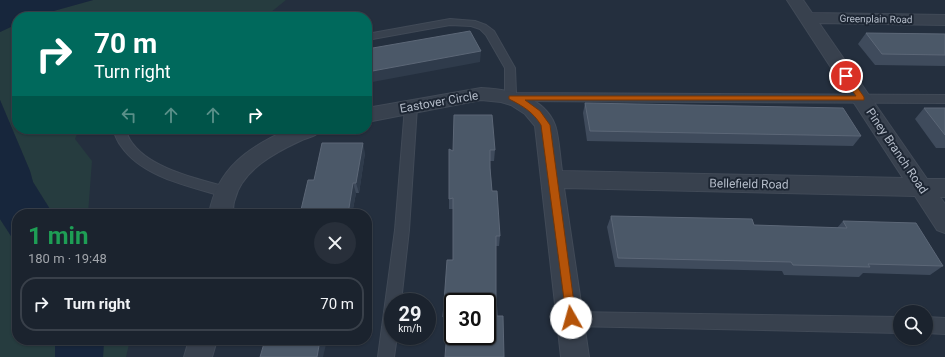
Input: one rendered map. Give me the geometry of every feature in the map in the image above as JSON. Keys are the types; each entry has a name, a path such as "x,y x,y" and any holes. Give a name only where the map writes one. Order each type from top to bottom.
{"street":[{"name":"Piney Branch Road","path":"795,0 945,223"},
{"name":"Greenplain Road","path":"806,18 945,20"},
{"name":"Eastover Circle","path":"372,114 481,94 499,94 512,97 525,103 537,112 545,125 575,357"},
{"path":"221,209 226,192 238,172 254,156 275,143 298,134"},
{"name":"Bellefield Road","path":"553,179 945,188"},
{"path":"198,357 202,345"}],"lane":[{"path":"372,36 450,22 472,23 483,27 490,33 510,68 512,97 945,99"},
{"path":"386,357 402,230 411,107"},
{"path":"121,134 127,147 146,164 159,170 226,192"},
{"path":"571,318 893,325"},
{"path":"933,325 945,326"}],"green space":[{"path":"93,0 286,0 271,12 50,12"},
{"path":"12,26 12,128 0,100 0,32"},
{"path":"14,134 77,134 75,139 92,161 88,209 50,209 33,182"},
{"path":"0,219 12,240 12,345 55,345 55,357 0,357"},
{"path":"104,345 129,345 126,357 103,357"}],"water":[{"path":"0,0 93,0 50,12 12,12 12,26 0,32"},
{"path":"0,100 12,128 12,134 14,134 33,182 50,209 12,209 12,240 0,219"},
{"path":"55,345 104,345 103,357 55,357"}],"building":[{"path":"470,31 481,51 372,71 372,48"},
{"path":"866,33 945,34 945,55 882,54"},
{"path":"585,103 843,108 861,136 590,131"},
{"path":"924,108 945,108 945,135"},
{"path":"454,115 492,115 495,150 490,150 490,168 492,191 497,191 500,236 496,236 496,293 445,293 447,260 453,260 453,198 449,199 449,149 453,151"},
{"path":"322,143 363,143 356,183 353,183 349,209 301,209 308,180 314,180"},
{"path":"611,216 752,219 754,225 847,228 843,221 916,223 943,266 868,264 870,267 793,265 791,262 618,258"},
{"path":"496,295 497,316 503,316 504,357 445,357 446,345 496,345"},
{"path":"264,345 319,345 317,357 260,357"}],"route":[{"path":"571,318 545,125 537,112 525,103 512,97 862,99 846,76"}]}
